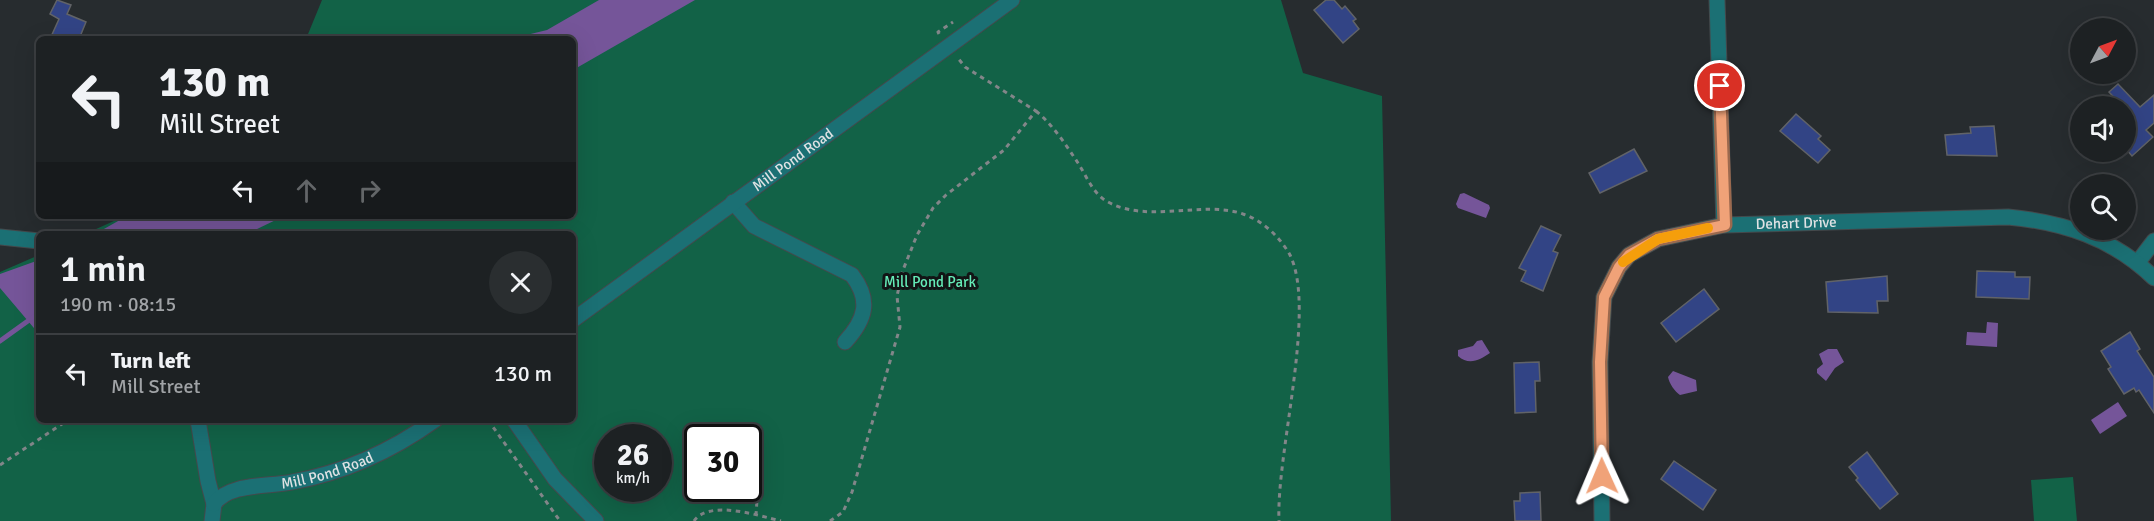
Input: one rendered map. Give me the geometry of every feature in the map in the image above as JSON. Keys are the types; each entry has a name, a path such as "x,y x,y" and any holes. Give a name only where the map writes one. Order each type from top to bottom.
{"street":[{"name":"Mill Pond Road","path":"576,318 1012,0"},
{"path":"1717,0 1725,225"},
{"path":"734,202 754,226 852,275 862,288 864,315 856,331 845,342"},
{"name":"Dehart Drive","path":"1602,521 1600,362 1604,297 1619,267 1629,255 1658,239 1725,225 2008,217 2047,220 2070,226 2138,262 2154,278"},
{"path":"0,237 36,241"},
{"path":"2138,262 2154,241"},
{"path":"198,423 207,481 214,504 212,521"},
{"name":"Mill Pond Road","path":"214,504 226,492 299,481 345,467 398,444 430,423"},
{"path":"516,423 555,479 573,501 596,521"}],"path":[{"path":"954,53 964,68 1047,120 1063,141 1089,185 1108,202 1129,209 1155,212 1242,213 1262,223 1290,256 1298,289 1300,323 1280,474 1279,521"},
{"path":"830,521 843,512 855,480 900,327 897,296 903,270 917,235 933,208 946,195 1004,150 1036,111"},
{"path":"0,465 63,423"},
{"path":"490,423 560,521"},
{"path":"756,515 757,502"},
{"path":"694,521 712,510 756,515 781,521"}],"green space":[{"name":"Mill Pond Park","path":"322,0 1281,0 1303,73 1382,96 1391,521 0,521 0,272 36,256 36,423 576,423 576,231 92,231 118,219 576,219 576,36 307,36"},
{"path":"2073,477 2077,521 2034,521 2031,480"}],"shaded area":[{"path":"599,0 695,0 576,68 576,36 522,36 547,30"},
{"path":"1464,193 1489,205 1486,218 1458,208 1456,204 1460,194"},
{"path":"122,219 278,219 253,231 100,231"},
{"path":"36,261 36,330 0,288 0,274"},
{"path":"1987,322 1998,323 1997,347 1966,345 1967,332 1986,333"},
{"path":"1482,340 1490,353 1486,356 1478,360 1466,361 1458,356 1458,350 1473,346 1477,341"},
{"path":"1828,349 1837,349 1844,362 1835,368 1826,381 1817,373 1817,369 1823,364 1819,354"},
{"path":"1673,371 1696,380 1697,391 1678,394 1668,377"},
{"path":"2118,402 2127,416 2100,434 2091,420"}],"building":[{"path":"57,0 71,5 67,14 86,22 80,36 51,36 59,19 50,14"},
{"path":"1326,0 1334,0 1342,9 1345,6 1356,19 1353,21 1359,29 1343,43 1314,10"},
{"path":"2118,84 2129,96 2113,96 2109,92"},
{"path":"2154,95 2154,123 2146,130 2153,137 2136,152 2136,103 2140,107"},
{"path":"1796,114 1821,136 1818,139 1830,150 1818,163 1780,131"},
{"path":"1994,126 1997,156 1947,155 1945,135 1971,133 1970,127"},
{"path":"1634,149 1647,171 1600,193 1589,173"},
{"path":"1541,226 1561,235 1553,251 1558,253 1543,291 1521,281 1526,271 1519,268"},
{"path":"1977,271 2015,272 2015,277 2030,277 2029,299 1976,297"},
{"path":"1887,276 1888,301 1877,301 1878,313 1828,312 1826,282"},
{"path":"1704,289 1719,309 1676,342 1661,323"},
{"path":"2130,332 2140,349 2137,351 2154,377 2154,413 2139,390 2136,392 2134,388 2124,394 2108,369 2111,367 2101,351"},
{"path":"1539,362 1540,381 1535,381 1536,412 1515,413 1514,363"},
{"path":"1867,452 1898,494 1880,509 1856,480 1858,478 1849,467"},
{"path":"1674,461 1716,490 1703,510 1661,479"},
{"path":"1540,492 1541,521 1515,521 1514,501 1520,501 1520,493"}],"waterway":[{"path":"0,341 36,315"}],"slow traffic":[{"path":"1623,262 1629,255 1658,239 1708,228"}],"route":[{"path":"1602,476 1600,362 1604,297 1619,267 1629,255 1658,239 1725,225 1720,86"}]}
